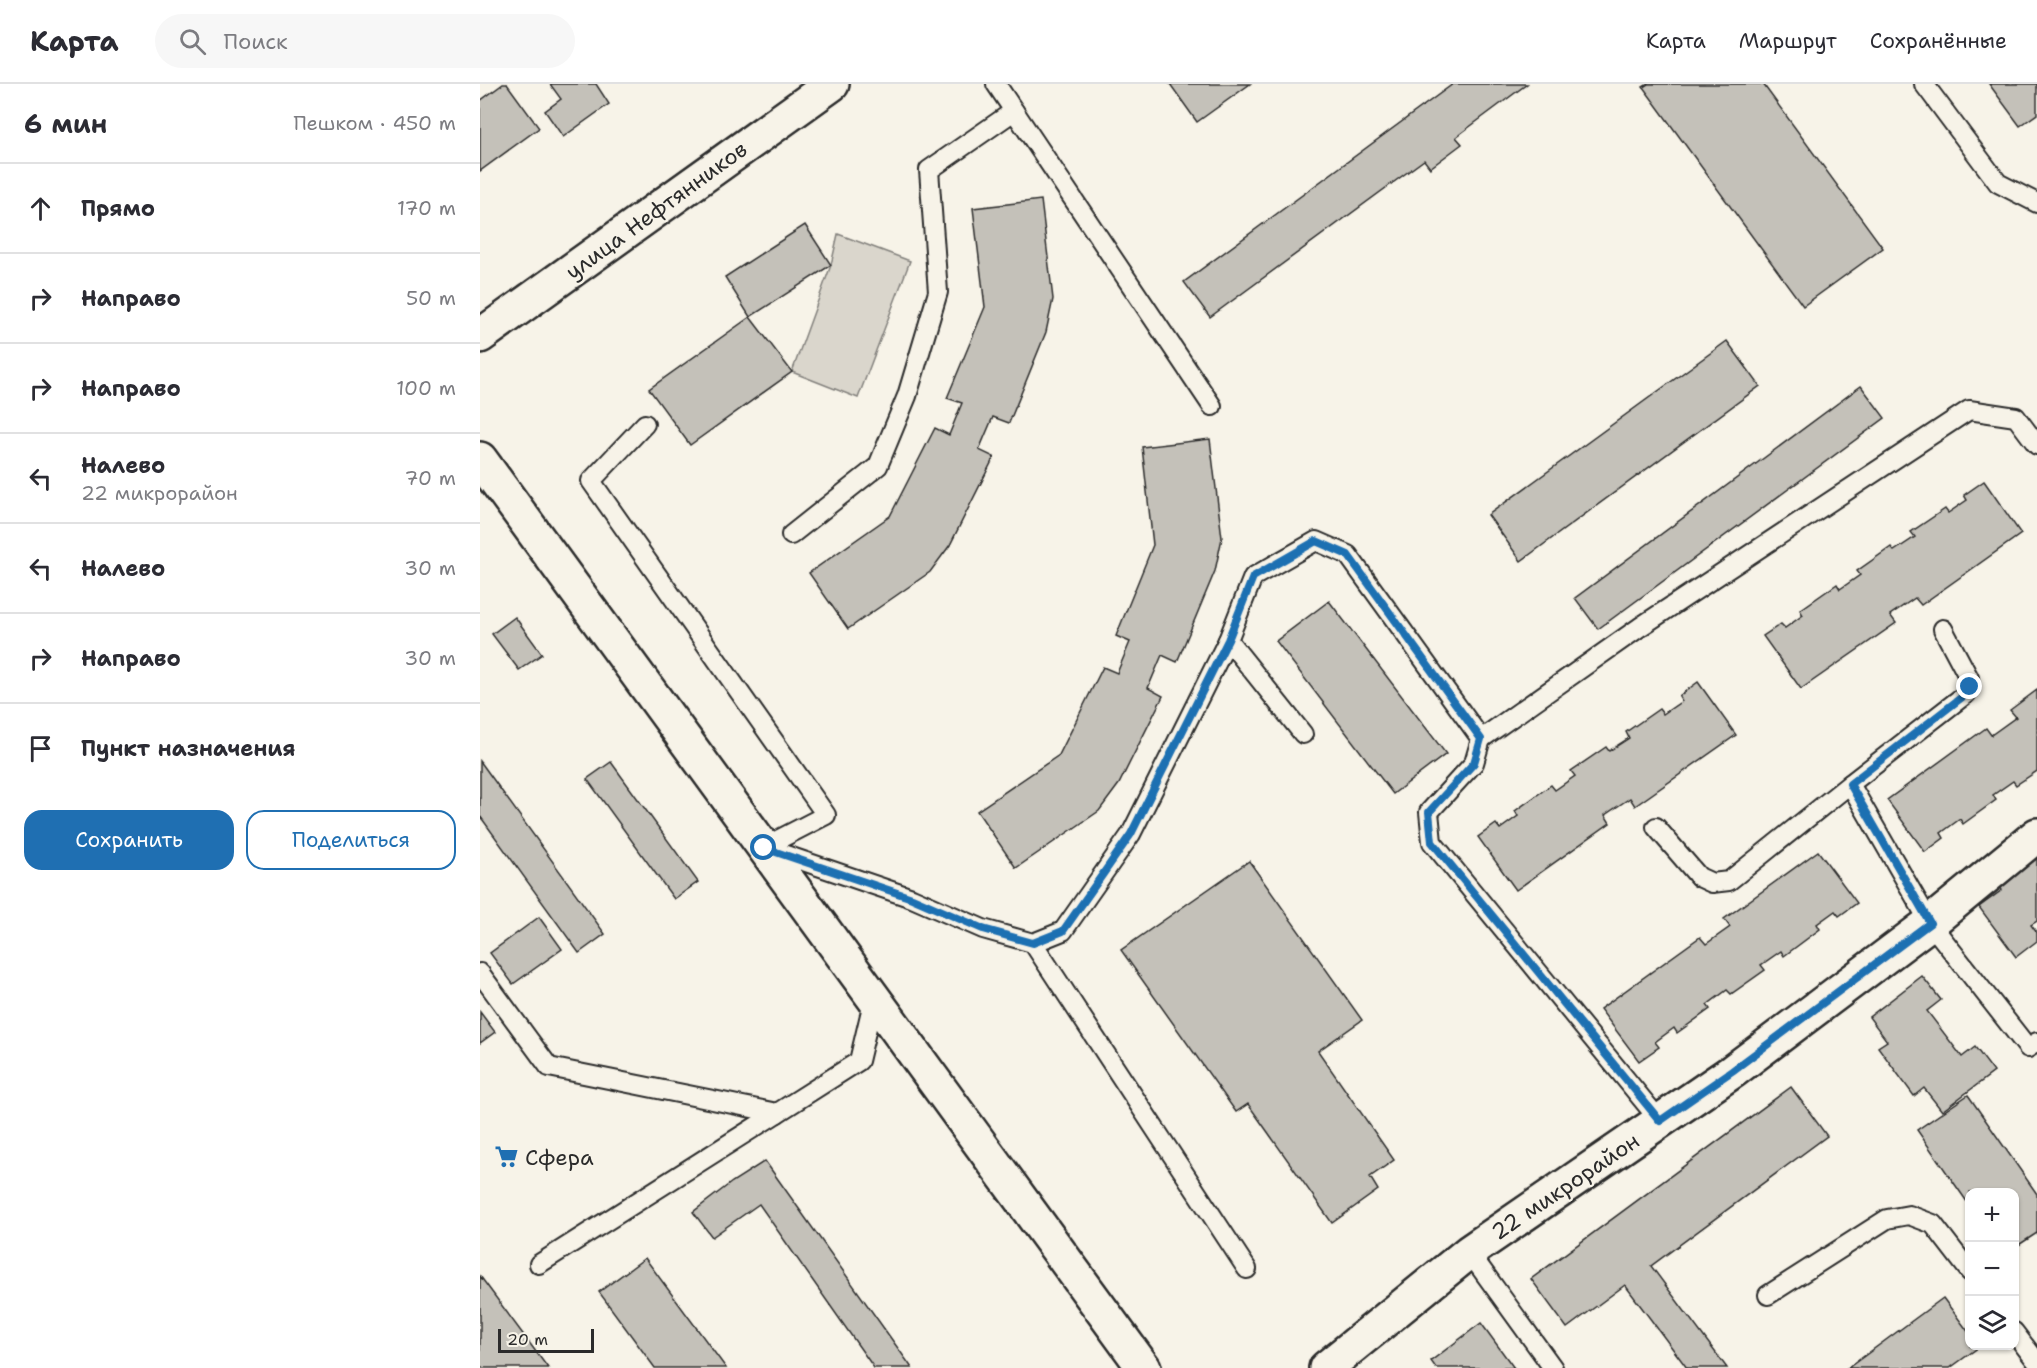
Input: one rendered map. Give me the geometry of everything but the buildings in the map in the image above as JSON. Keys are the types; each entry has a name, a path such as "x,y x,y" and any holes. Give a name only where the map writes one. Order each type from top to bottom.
{"street":[{"name":"улица Нефтянников","path":"480,336 832,84"},
{"path":"480,459 1144,1368"},
{"name":"22 микрорайон","path":"1326,1368 1469,1252 1732,1071 1930,923 2037,835"}],"lane":[{"path":"996,84 1212,405"},
{"path":"1924,84 1998,183 2037,203"},
{"path":"791,535 878,466 907,396 938,292 929,171 1014,111"},
{"path":"1660,1121 1432,842 1429,812 1474,763 1481,739 1640,627 1970,410 2016,417 2037,446"},
{"path":"645,424 591,481 826,814 764,848"},
{"path":"764,848 912,898 983,929 1033,943 1063,931 1131,834 1228,640 1253,577 1316,541 1348,555 1481,739"},
{"path":"1656,827 1699,877 1712,883 1729,881 1966,694 1970,687 1969,678 1942,629"},
{"path":"1228,640 1303,734"},
{"path":"1850,784 1930,923 2034,1050"},
{"path":"1033,943 1248,1269"},
{"path":"480,973 549,1067 777,1113"},
{"path":"539,1264 859,1061 874,998"},
{"path":"1768,1295 1887,1219 1909,1215 1933,1224 1965,1266"},
{"path":"1469,1252 1553,1368"},
{"path":"2019,1339 2037,1362"}],"shaded area":[{"path":"838,234 910,261 858,398 792,372 831,265"}],"place":[{"name":"Сфера","path":"507,1157"}],"route":[{"path":"764,848 912,898 983,929 1033,943 1063,931 1131,834 1228,640 1253,577 1316,541 1348,555 1481,739 1474,763 1429,812 1432,842 1660,1121 1732,1071 1930,923 1850,784 1966,694 1970,687"}]}
